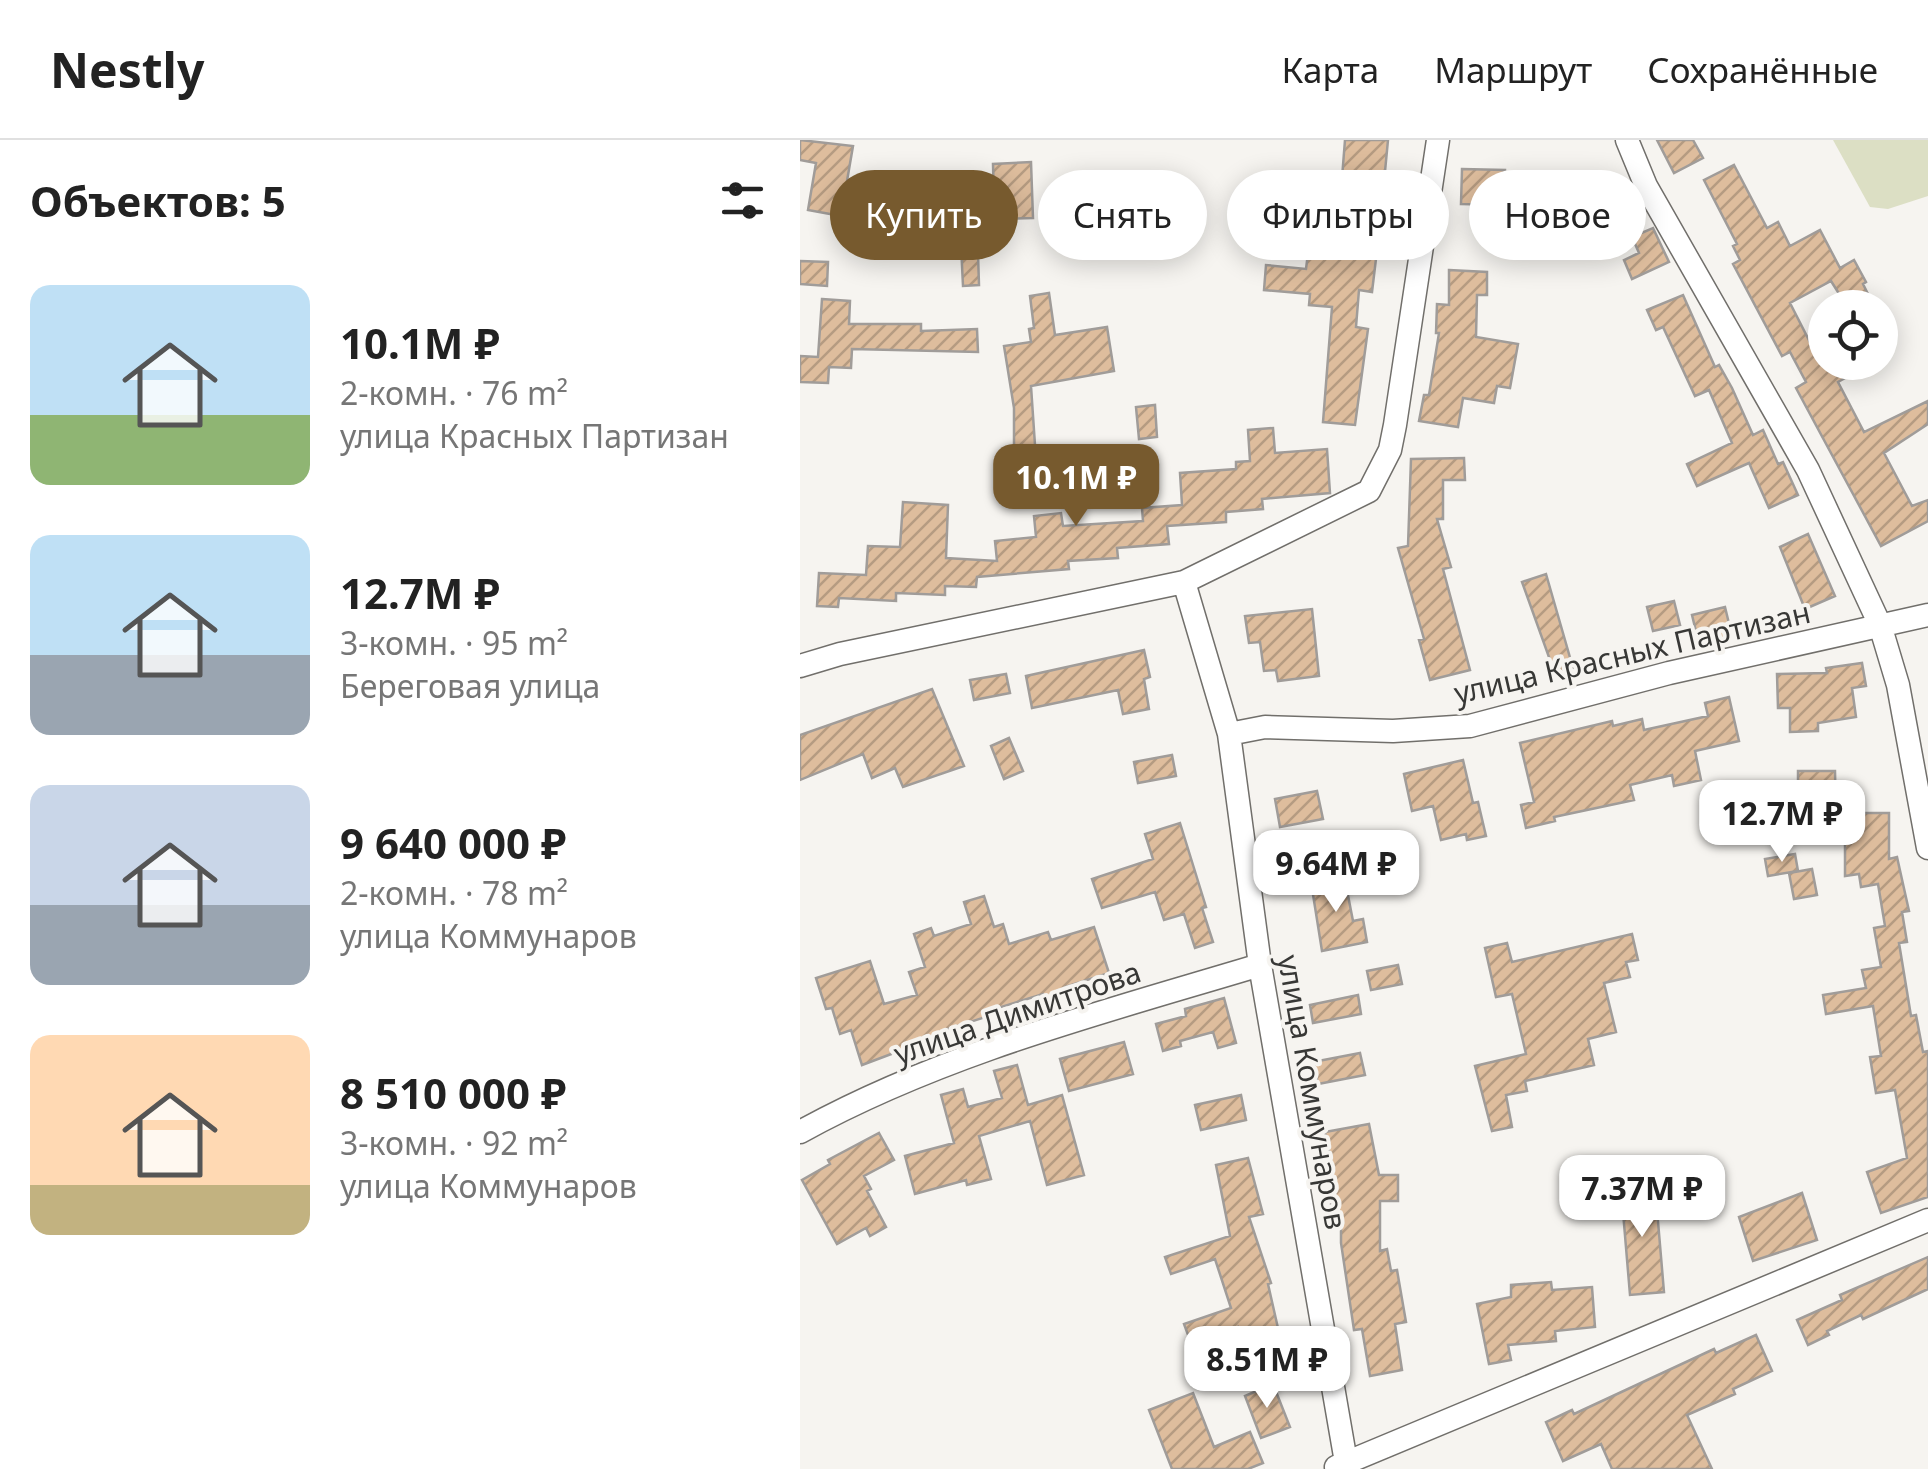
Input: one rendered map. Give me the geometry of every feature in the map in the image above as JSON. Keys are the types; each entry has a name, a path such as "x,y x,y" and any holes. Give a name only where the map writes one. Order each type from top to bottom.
{"street":[{"path":"800,666 840,654 1184,582 1370,491 1382,470 1395,425 1438,140"},
{"path":"1628,140 1646,186 1808,470 1880,625 1898,685 1928,848"},
{"name":"улица Коммунаров","path":"1184,582 1229,734 1260,965 1339,1466"},
{"name":"улица Красных Партизан","path":"1229,734 1264,727 1392,731 1470,726 1669,673 1928,614"},
{"name":"улица Димитрова","path":"800,1132 920,1074 1040,1032 1260,965"},
{"path":"1339,1466 1928,1220"}],"green space":[{"path":"1833,140 1928,140 1928,196 1888,209 1870,207"}],"building":[{"path":"800,140 853,146 849,170 830,170 830,214 808,210 816,163 800,160"},
{"path":"1345,140 1388,140 1385,170 1343,170"},
{"path":"1657,140 1693,140 1703,158 1674,173"},
{"path":"1031,162 1033,218 1018,219 1018,170 993,170 993,164"},
{"path":"1734,165 1767,228 1778,222 1790,246 1820,230 1840,268 1854,260 1866,290 1837,290 1831,281 1790,303 1808,338 1808,380 1842,380 1838,382 1864,432 1928,401 1928,424 1884,453 1912,506 1928,500 1928,521 1881,546 1796,388 1806,382 1790,352 1782,356 1733,264 1740,260 1733,246 1737,244 1704,180"},
{"path":"1462,169 1505,170 1469,170 1469,204 1461,204"},
{"path":"1653,228 1669,262 1632,279 1624,260 1646,260 1646,231"},
{"path":"962,260 978,260 979,285 963,286"},
{"path":"1307,260 1376,260 1372,292 1359,290 1356,327 1368,329 1355,425 1323,422 1332,307 1309,305 1310,294 1264,290 1266,265 1306,269"},
{"path":"800,261 828,262 827,286 800,284"},
{"path":"1449,270 1487,272 1487,295 1477,295 1476,337 1518,344 1510,388 1497,386 1494,403 1463,398 1458,427 1419,421 1424,395 1429,395 1439,333 1437,304 1449,305"},
{"path":"1049,293 1055,335 1107,327 1114,371 1031,386 1035,445 1014,447 1014,408 1004,346 1031,342 1029,329 1034,328 1030,296"},
{"path":"1683,295 1715,367 1719,365 1732,388 1753,435 1763,430 1798,495 1769,508 1749,463 1697,486 1687,464 1732,443 1709,390 1695,396 1663,327 1656,330 1647,310"},
{"path":"822,299 850,301 849,324 921,324 921,331 977,329 978,352 852,349 851,368 829,367 828,383 800,382 800,356 818,357"},
{"path":"1155,405 1157,437 1139,439 1136,407"},
{"path":"1273,428 1275,453 1327,449 1330,493 1262,499 1263,509 1226,512 1226,522 1167,526 1169,544 1117,548 1118,558 1068,561 1069,569 977,577 976,587 945,586 945,595 896,593 896,601 839,598 838,607 817,606 819,573 866,575 868,546 900,547 903,502 948,505 946,558 997,561 995,541 1036,537 1034,516 1061,513 1063,526 1143,521 1142,508 1182,505 1180,473 1236,469 1236,462 1250,461 1248,430"},
{"path":"1464,458 1465,480 1443,480 1443,519 1437,519 1451,567 1443,569 1470,670 1430,680 1419,640 1424,639 1398,548 1408,546 1411,459"},
{"path":"1808,534 1835,596 1805,609 1780,547"},
{"path":"1546,574 1573,668 1555,674 1522,582"},
{"path":"1674,601 1680,625 1653,631 1647,607"},
{"path":"1725,607 1732,636 1699,644 1692,615"},
{"path":"1312,609 1319,676 1278,681 1276,670 1264,671 1260,642 1249,643 1245,616"},
{"path":"1144,650 1150,677 1144,679 1149,709 1123,714 1118,690 1032,708 1026,676"},
{"path":"1862,663 1866,686 1852,688 1856,717 1818,723 1818,731 1790,732 1790,708 1778,708 1777,674 1827,673 1826,668"},
{"path":"1006,674 1010,693 974,700 970,680"},
{"path":"932,689 964,766 903,787 895,768 872,778 863,754 800,780 800,735"},
{"path":"1729,697 1739,741 1695,751 1701,780 1674,786 1672,775 1630,785 1634,800 1554,817 1555,821 1526,828 1521,805 1534,802 1520,743 1612,721 1613,726 1642,719 1644,730 1708,716 1705,703"},
{"path":"1009,738 1023,771 1004,779 991,746"},
{"path":"1172,755 1176,776 1138,783 1134,762"},
{"path":"1463,760 1486,836 1467,840 1466,834 1441,840 1433,806 1412,811 1404,774"},
{"path":"1798,771 1835,771 1836,820 1810,820 1810,790 1798,790"},
{"path":"1317,791 1323,819 1280,827 1275,799"},
{"path":"1845,813 1889,813 1889,859 1897,857 1909,911 1902,912 1907,942 1899,943 1911,1016 1916,1015 1923,1052 1928,1051 1928,1197 1881,1213 1867,1172 1907,1158 1895,1090 1876,1093 1870,1057 1881,1056 1873,1006 1826,1014 1823,995 1866,988 1862,970 1881,967 1874,928 1885,926 1878,884 1861,887 1859,874 1845,876"},
{"path":"1180,823 1213,942 1195,948 1184,914 1164,920 1155,892 1102,908 1092,879 1153,859 1145,834"},
{"path":"1795,854 1798,871 1768,876 1765,859"},
{"path":"1812,869 1817,895 1794,899 1789,873"},
{"path":"1344,875 1353,921 1363,919 1367,942 1322,951 1311,882"},
{"path":"984,896 994,927 1003,924 1009,944 1048,932 1051,940 1094,927 1109,973 1065,987 1068,994 1045,1002 1043,994 988,1011 989,1016 941,1031 942,1035 862,1065 851,1030 840,1034 832,1008 826,1009 816,978 870,961 884,1004 917,995 909,972 925,967 914,934 931,928 934,936 971,924 964,902"},
{"path":"1632,934 1638,960 1626,962 1630,977 1604,983 1616,1032 1588,1039 1594,1065 1525,1081 1527,1091 1506,1095 1512,1127 1492,1131 1475,1066 1526,1054 1512,994 1496,997 1485,948 1507,943 1512,962"},
{"path":"1398,965 1402,984 1371,990 1367,971"},
{"path":"1358,995 1361,1014 1313,1023 1310,1005"},
{"path":"1224,998 1236,1043 1218,1048 1213,1032 1180,1041 1181,1046 1163,1051 1156,1024 1186,1016 1185,1009"},
{"path":"1124,1042 1133,1074 1069,1091 1060,1059"},
{"path":"1360,1053 1365,1075 1318,1084 1313,1062"},
{"path":"1017,1065 1028,1105 1062,1095 1084,1175 1047,1185 1030,1121 979,1136 991,1179 967,1185 966,1180 915,1194 905,1156 954,1143 941,1095 963,1089 968,1107 1002,1098 994,1071"},
{"path":"1241,1095 1246,1120 1201,1130 1195,1105"},
{"path":"1369,1124 1379,1175 1398,1175 1398,1201 1380,1201 1380,1251 1387,1249 1391,1271 1397,1270 1406,1322 1395,1324 1402,1370 1370,1376 1362,1329 1354,1330 1341,1218 1331,1218 1331,1161 1325,1132"},
{"path":"879,1133 894,1160 864,1176 871,1189 867,1191 886,1227 870,1236 866,1228 837,1244 802,1180 830,1164 828,1160"},
{"path":"1248,1158 1263,1214 1249,1217 1271,1283 1268,1284 1280,1337 1267,1340 1270,1354 1245,1360 1238,1327 1191,1343 1184,1324 1231,1308 1215,1259 1171,1274 1165,1257 1230,1236 1216,1165"},
{"path":"1636,1159 1638,1183 1593,1186 1592,1162"},
{"path":"1655,1186 1664,1292 1630,1295 1621,1188"},
{"path":"1802,1193 1817,1240 1753,1261 1739,1217"},
{"path":"1928,1257 1928,1289 1863,1319 1861,1315 1808,1345 1797,1320 1842,1300 1840,1295"},
{"path":"1551,1282 1552,1290 1592,1287 1595,1327 1555,1331 1556,1341 1508,1345 1511,1360 1489,1364 1477,1304 1511,1297 1511,1285"},
{"path":"1756,1335 1772,1371 1733,1389 1735,1394 1687,1415 1712,1469 1612,1469 1601,1444 1563,1461 1546,1422 1572,1410 1574,1414 1714,1349 1716,1353"},
{"path":"1273,1384 1290,1427 1261,1438 1245,1396"},
{"path":"1193,1393 1214,1447 1250,1432 1263,1463 1248,1469 1172,1469 1149,1410"}]}
